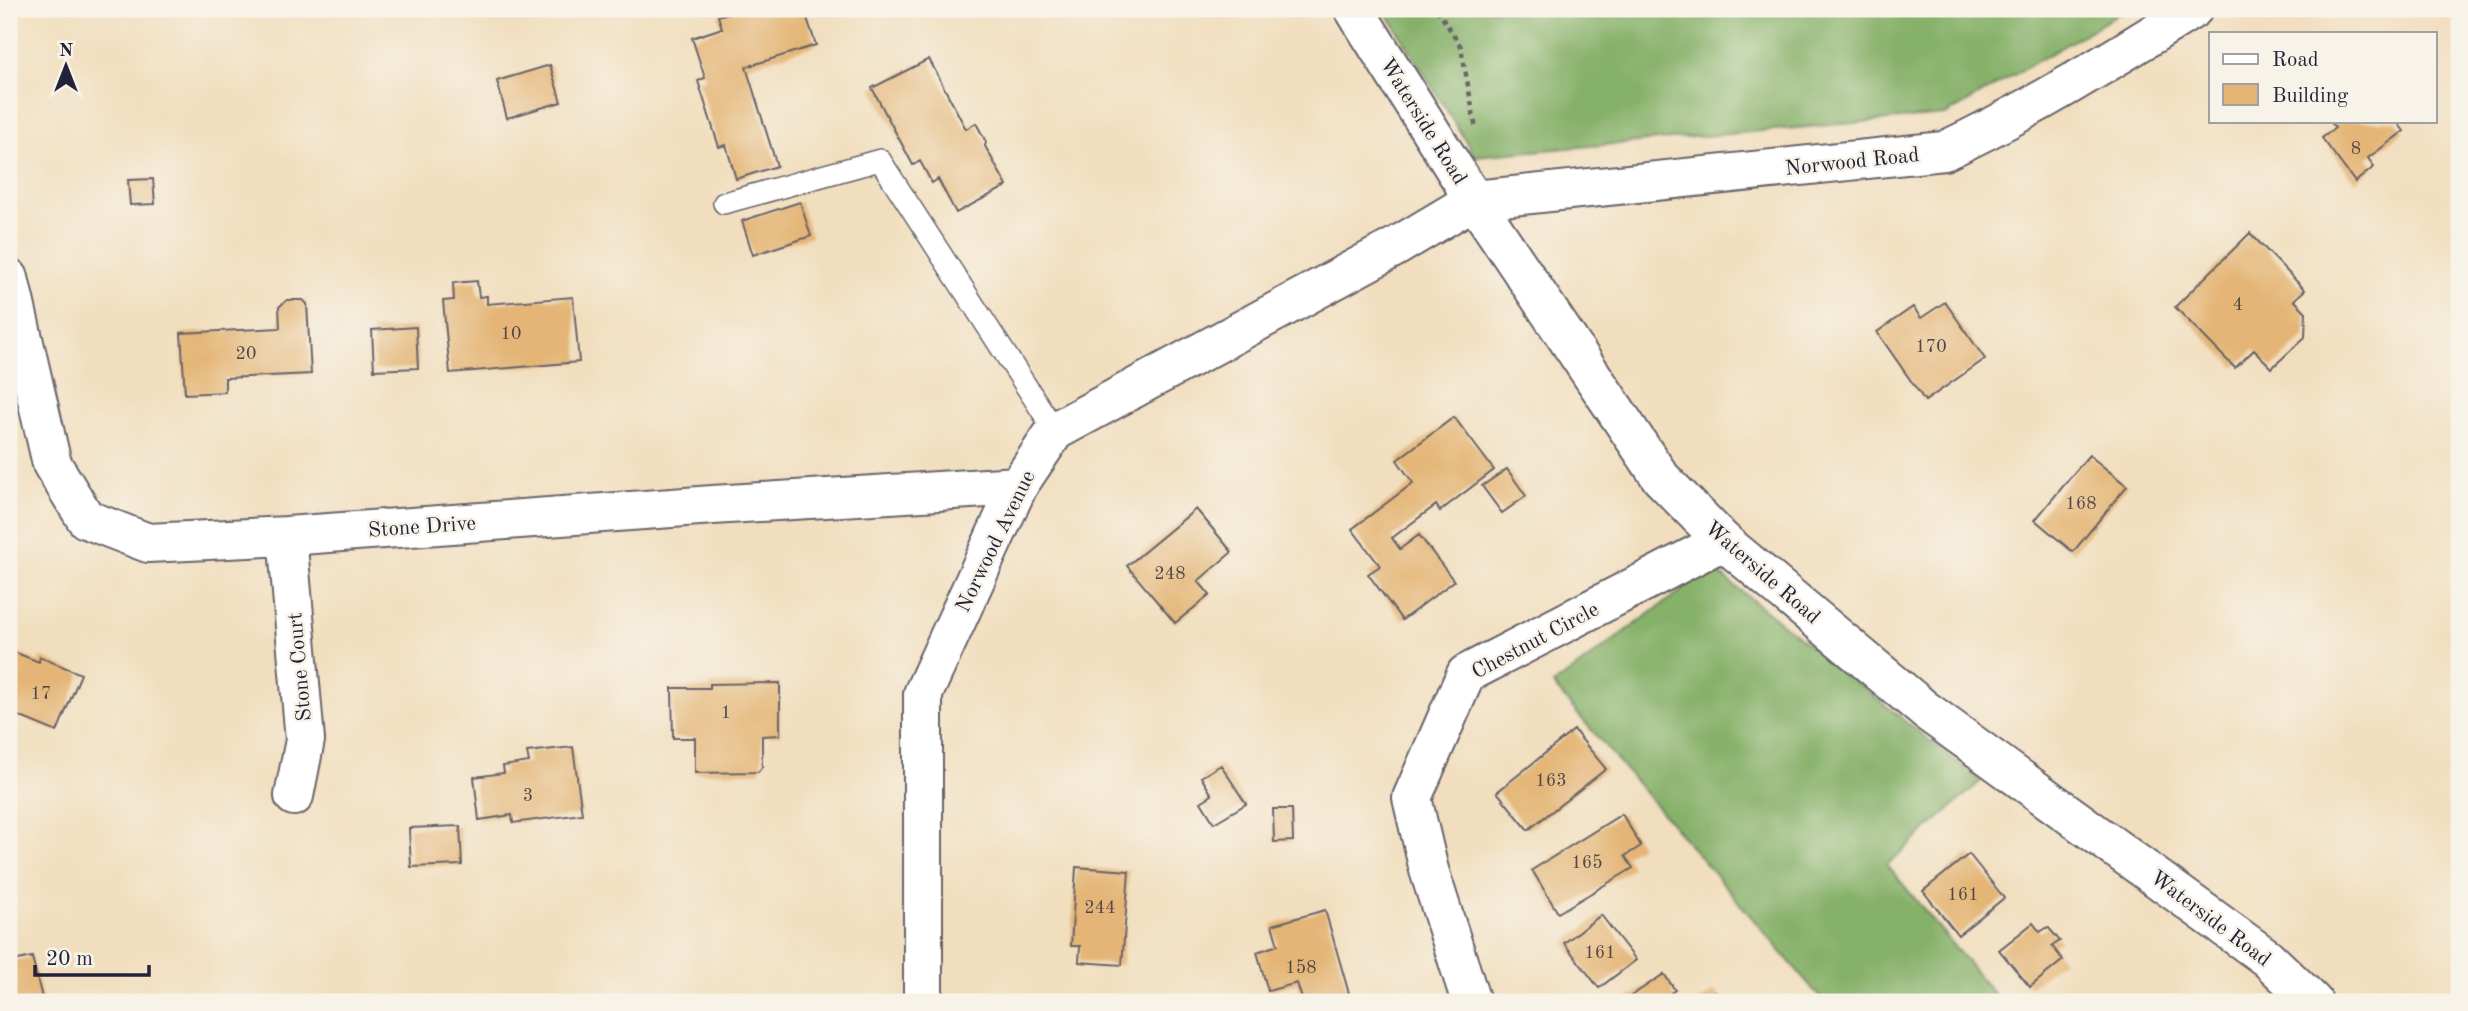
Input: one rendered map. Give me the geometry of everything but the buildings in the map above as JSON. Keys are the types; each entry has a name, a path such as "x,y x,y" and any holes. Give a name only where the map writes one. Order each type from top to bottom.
{"street":[{"name":"Waterside Road","path":"1354,9 1474,200 1661,478 1724,541 1925,710 2256,950 2313,1002"},
{"name":"Norwood Road","path":"1474,200 1944,151 2010,120 2193,9"},
{"name":"Norwood Avenue","path":"923,1002 923,694 1018,486 1055,431 1397,246 1474,200"},
{"name":"Stone Drive","path":"9,278 52,464 86,519 148,544 287,537 713,505 1018,486"},
{"name":"Stone Court","path":"287,537 305,740 294,796"},
{"name":"Chestnut Circle","path":"1471,1002 1429,870 1412,798 1466,674 1724,541"}],"lane":[{"path":"724,203 880,160 1055,431"}],"path":[{"path":"1437,9 1461,47 1476,127 1474,138"}],"green space":[{"path":"1384,9 2127,9 1945,115 1475,156"},
{"path":"1712,568 1981,781 1887,865 2000,1002 1824,1002 1553,685"}]}
